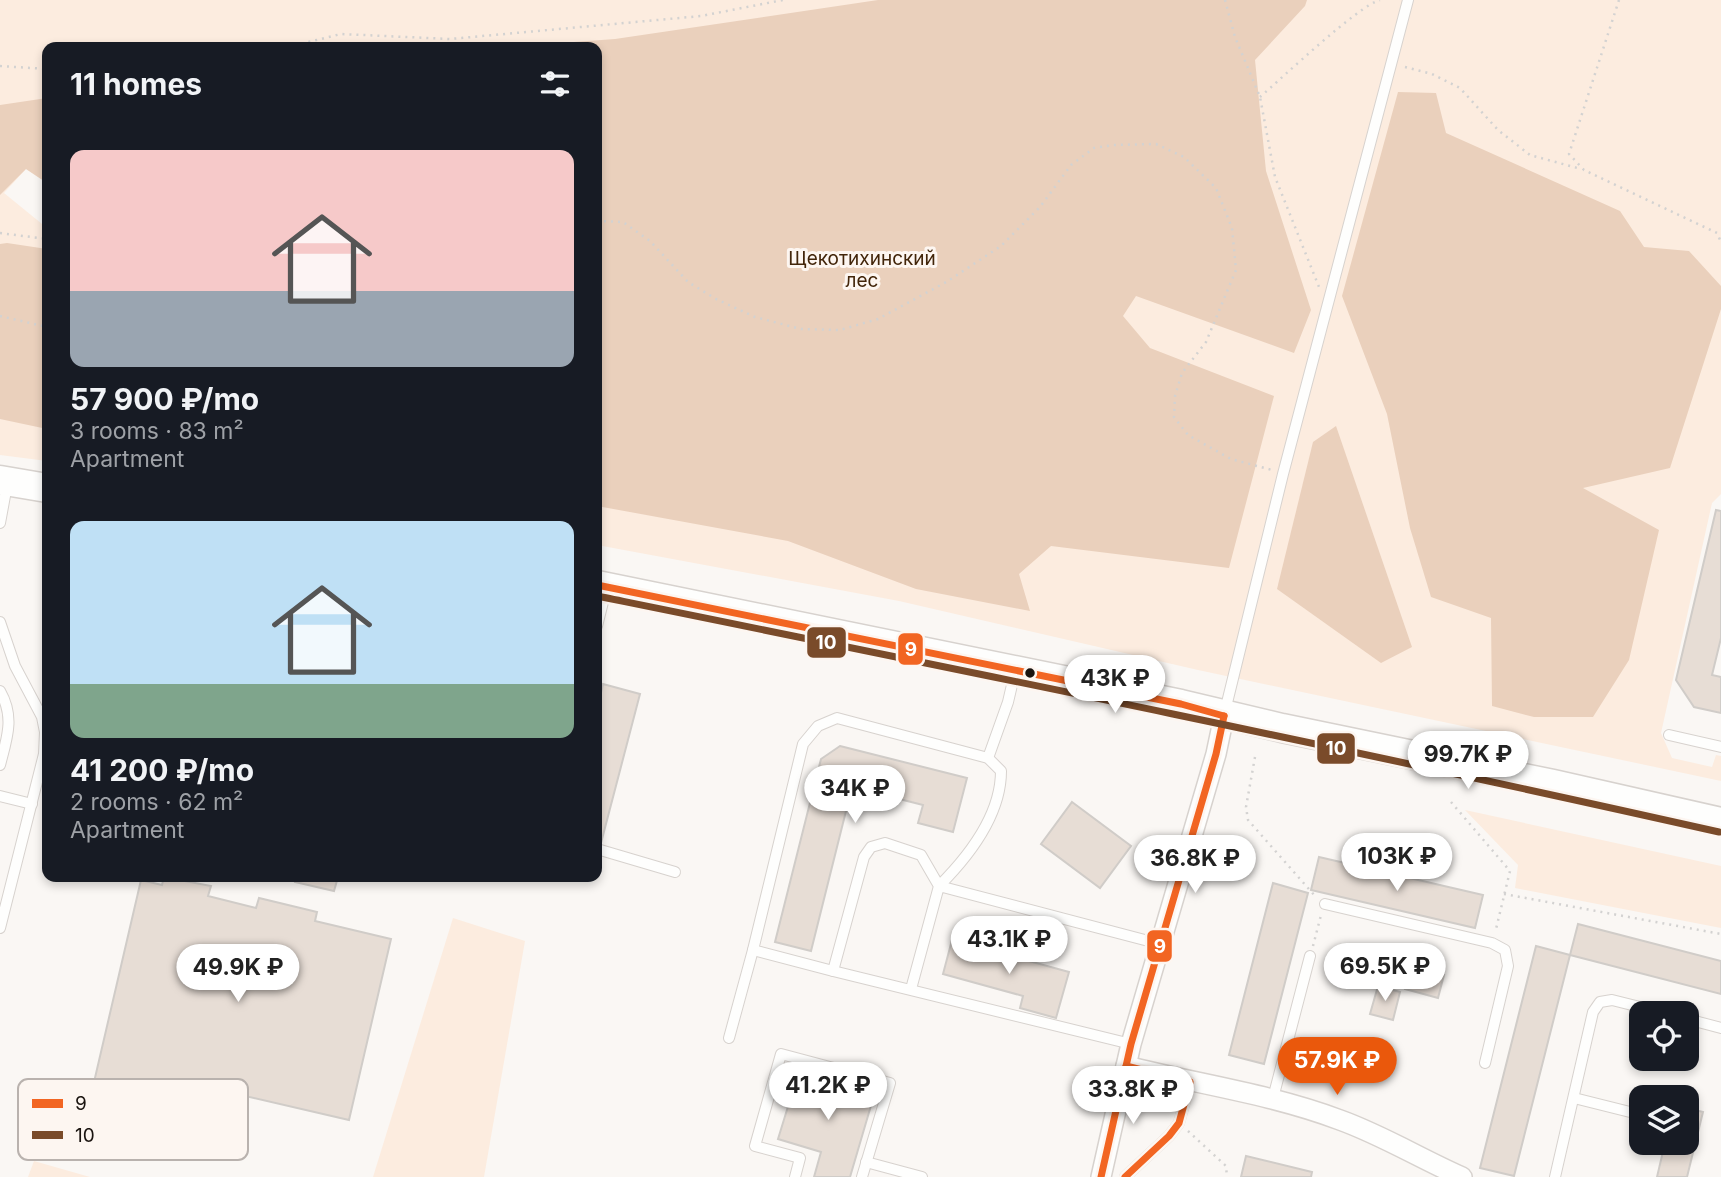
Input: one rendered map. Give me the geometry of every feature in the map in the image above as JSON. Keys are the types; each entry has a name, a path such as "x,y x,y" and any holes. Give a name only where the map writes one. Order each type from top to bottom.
{"main road":[{"path":"4,481 42,487"},
{"path":"602,586 1016,670 1721,822"}],"street":[{"path":"1101,1177 1131,1044 1216,754 1224,716"},
{"path":"1126,1066 1273,1098 1342,1120 1462,1177"}],"lane":[{"path":"1224,716 1283,474 1408,0"},
{"path":"0,523 4,481"},
{"path":"0,622 16,666 42,717"},
{"path":"988,758 1016,670"},
{"path":"0,691 9,715 10,727 0,765"},
{"path":"729,1038 803,744 818,726 837,718 988,758 1001,771 1001,791 985,824 961,863 939,886 911,989"},
{"path":"1669,735 1721,747"},
{"path":"0,928 42,762"},
{"path":"0,796 32,804"},
{"path":"833,971 864,857 871,847 885,844 921,855 939,886 1160,944"},
{"path":"602,850 675,872"},
{"path":"1325,904 1493,943 1505,950 1508,966 1485,1063"},
{"path":"753,950 1131,1044"},
{"path":"1273,1098 1310,956"},
{"path":"1557,1177 1593,1012 1600,1002 1612,1000 1629,1004"},
{"path":"1699,1022 1721,1028"},
{"path":"795,1177 800,1158 755,1146 781,1054 890,1083 862,1177"},
{"path":"1125,1177 1169,1136 1179,1123 1190,1082"},
{"path":"1574,1098 1629,1112"},
{"path":"866,1162 922,1177"}],"path":[{"path":"308,42 341,34 450,38 701,16 783,0"},
{"path":"1225,0 1235,37 1260,97 1275,177 1327,306"},
{"path":"1260,97 1353,17 1380,0"},
{"path":"1584,170 1569,154 1619,0"},
{"path":"1391,64 1432,74 1460,88 1498,130 1530,155 1584,170 1717,233 1721,242"},
{"path":"0,66 42,69"},
{"path":"602,221 623,222 650,241 688,282 716,299 755,317 800,329 840,330 878,319 948,281 1002,246 1040,207 1071,165 1094,148 1156,144 1184,157 1216,188 1232,228 1236,270 1206,342 1182,373 1175,396 1174,416 1188,435 1231,459 1283,474"},
{"path":"0,233 42,238"},
{"path":"0,316 42,326"},
{"path":"1255,757 1246,807 1248,820 1311,893 1325,904 1310,956"},
{"path":"1451,802 1510,871 1493,943"},
{"path":"1504,894 1721,934"},
{"path":"1179,1123 1226,1166 1227,1177"}],"green space":[{"path":"0,0 1721,0 1721,494 1712,503 1661,733 1672,758 1712,767 1716,755 1721,756 1721,781 1198,670 899,601 602,546 602,42 42,42 42,180 26,169 4,193 42,224 42,460 0,455"},
{"name":"Щекотихинский лес","path":"878,0 1307,0 1305,6 1255,60 1266,171 1311,310 1294,353 1136,296 1123,316 1150,348 1274,396 1229,568 1051,546 1019,574 1030,611 916,589 788,541 602,507 602,42 574,42 615,39"},
{"path":"1398,92 1436,93 1446,133 1620,211 1644,247 1689,251 1721,286 1721,309 1670,468 1583,488 1659,530 1629,660 1593,717 1534,717 1492,706 1491,618 1431,597 1410,528 1387,414 1342,296"},
{"path":"42,99 42,180 26,169 0,195 0,105"},
{"path":"0,244 42,248 42,428 0,419"},
{"path":"1336,426 1412,647 1381,663 1277,589 1313,442"},
{"path":"1465,810 1721,866 1721,928 1515,888 1518,865"},
{"path":"453,918 525,941 484,1177 373,1177"},
{"path":"34,1161 90,1177 28,1177"}],"building":[{"path":"1716,510 1721,511 1721,638 1712,675 1721,677 1721,713 1694,707 1676,680"},
{"path":"603,684 640,694 602,839"},
{"path":"840,746 967,778 953,832 918,823 923,805 852,787 811,951 775,942 821,759"},
{"path":"1072,802 1131,846 1100,888 1041,844"},
{"path":"1319,857 1483,895 1475,928 1311,890"},
{"path":"141,882 162,885 163,882 190,882 211,886 208,896 256,908 259,898 317,912 315,921 391,939 349,1120 248,1097 248,1079 95,1079"},
{"path":"295,882 337,882 334,891"},
{"path":"1273,883 1308,893 1264,1064 1229,1055"},
{"path":"1578,924 1721,961 1721,994 1570,955"},
{"path":"952,940 1069,972 1056,1018 1020,1008 1023,996 943,974"},
{"path":"1536,946 1570,955 1514,1176 1480,1168"},
{"path":"1410,966 1444,975 1438,998 1405,989"},
{"path":"1378,986 1400,992 1393,1020 1370,1014"},
{"path":"798,1074 818,1080 819,1076 875,1092 850,1177 814,1177 821,1152 778,1139"},
{"path":"1699,1111 1703,1112 1699,1128"},
{"path":"1662,1155 1692,1155 1687,1177 1657,1177"},
{"path":"1246,1156 1312,1172 1311,1177 1241,1177"}],"transit line":[{"name":"9","path":"602,586 1181,704 1224,716"},
{"name":"10","path":"602,597 1299,740 1719,832"},
{"name":"9","path":"1101,1177 1131,1044 1216,754 1224,716"},
{"name":"9","path":"1125,1177 1169,1136 1179,1123 1190,1082 1126,1066"}]}
